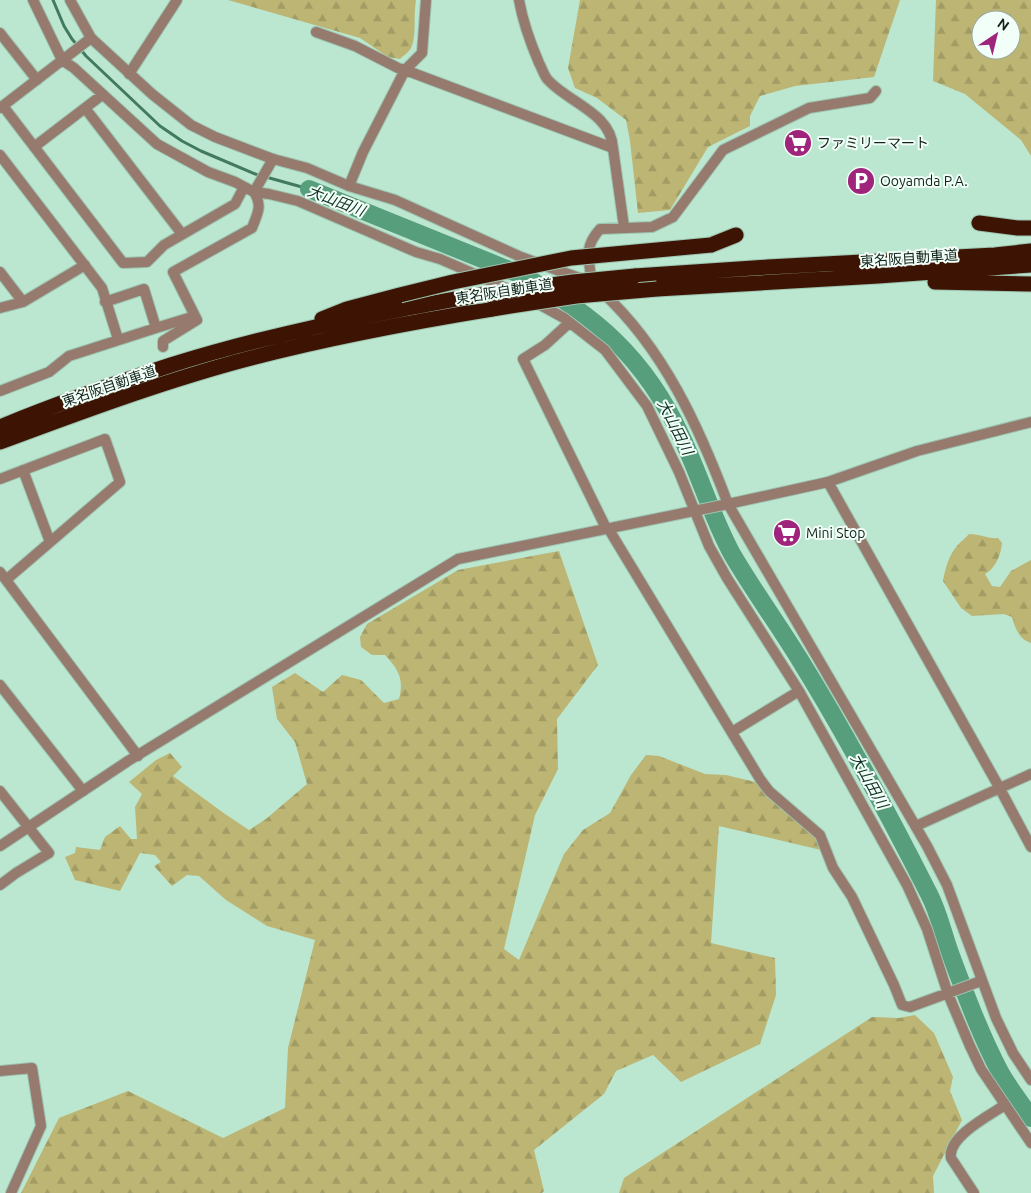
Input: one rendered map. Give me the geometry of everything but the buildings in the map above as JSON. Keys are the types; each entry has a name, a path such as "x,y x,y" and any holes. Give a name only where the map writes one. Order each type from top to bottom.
{"highway":[{"path":"979,223 1031,228"},
{"path":"284,335 347,309 453,282 571,258 711,245 736,235"},
{"name":"東名阪自動車道","path":"0,426 62,402 172,365 284,335 467,297 573,282 636,276 995,255 1031,251"},
{"name":"東名阪自動車道","path":"0,442 66,418 236,362 361,332 492,308 576,296 657,288 878,276 1031,265"},
{"path":"878,276 902,282 946,281 1031,284"}],"street":[{"path":"33,0 65,58 102,95 157,144 208,172 254,192 298,201 416,252 440,259 522,296 564,318 605,350 646,406 668,448 696,510 706,540 727,578 800,691 917,905 948,994 978,1062 1031,1143"},
{"path":"70,0 91,38 129,74 191,126 273,159 307,168 349,186 395,200 521,257 592,283 616,305 660,359 682,397 707,448 726,504 916,826 947,885 996,1018 1013,1054 1031,1080"},
{"path":"129,74 178,0"},
{"path":"349,186 363,152 406,70 422,53 426,0"},
{"path":"519,0 523,24 547,79 562,93 601,120 612,138 624,228"},
{"path":"316,32 355,46 398,68 613,148"},
{"path":"0,33 37,80"},
{"path":"91,38 1,107 123,263 147,262 164,244 235,204 244,187"},
{"path":"592,283 588,250 591,239 600,229 641,229 652,227 673,217 723,150 810,108 870,98 876,91"},
{"path":"34,147 102,95"},
{"path":"85,108 182,234"},
{"path":"0,155 102,288 118,339"},
{"path":"254,192 273,159"},
{"path":"163,347 163,341 197,320 173,272 252,228 259,209 259,201 254,192"},
{"path":"0,308 23,302 85,266"},
{"path":"0,272 23,302"},
{"path":"106,302 144,289 156,328"},
{"path":"0,391 49,372 69,356 195,316"},
{"path":"570,323 545,345 523,360 607,528 769,792 820,835 833,868 852,897 902,1005 910,1007 982,982"},
{"path":"0,846 138,756 458,559 828,482 917,451 1031,422"},
{"path":"0,479 105,439 120,482 50,542 3,576 138,756"},
{"path":"23,470 50,542"},
{"path":"828,482 1031,847"},
{"path":"0,685 83,791"},
{"path":"732,732 800,691"},
{"path":"916,826 1031,774"},
{"path":"0,791 49,853 0,885"},
{"path":"0,1072 32,1068 41,1126 34,1146 11,1193"},
{"path":"974,1193 951,1158 950,1152 954,1144 972,1127 1005,1105"}],"green space":[{"path":"228,0 416,0 413,43 400,59 388,57 360,38"},
{"path":"580,0 900,0 874,77 795,86 760,96 750,116 750,126 708,147 670,210 638,213 626,120 597,98 575,88 568,68"},
{"path":"936,0 1031,0 1031,156 1021,140 965,94 933,81"},
{"path":"969,534 998,538 1002,543 997,560 985,574 992,586 1000,587 1011,571 1031,560 1031,643 1023,639 1016,629 1012,617 1004,614 972,616 961,608 943,581 946,567 952,554"},
{"path":"559,551 598,665 557,719 558,769 535,815 504,949 519,960 564,854 583,830 610,813 631,775 646,755 659,756 705,774 726,775 755,782 765,793 817,837 821,850 719,826 711,943 775,958 776,995 760,1044 681,1082 653,1055 616,1071 604,1094 534,1150 544,1191 542,1193 21,1193 59,1118 128,1091 223,1138 285,1108 288,1048 315,940 267,926 226,900 199,876 187,875 172,886 154,866 161,862 155,855 140,853 120,891 75,880 65,857 75,853 76,847 100,850 105,837 120,826 131,839 137,839 135,807 142,794 129,782 156,760 170,753 182,767 173,776 249,830 266,819 307,784 295,742 277,719 272,687 295,673 323,692 342,675 361,680 384,703 399,699 401,686 399,675 394,665 385,655 372,655 361,647 360,637 367,624 458,570"},
{"path":"915,1015 934,1033 953,1077 950,1091 962,1120 933,1176 934,1193 619,1193 624,1178 872,1017 899,1018"}],"waterway":[{"name":"大山田川","path":"53,0 64,26 86,56 160,126 201,151 260,176"},
{"name":"大山田川","path":"266,177 309,189"},
{"name":"大山田川","path":"309,189 519,274 571,305 616,341 635,362 668,410 732,554 817,689 899,835 933,902 969,1003 993,1058 1031,1118"}],"place":[{"name":"ファミリーマート","path":"798,143"},
{"name":"Ooyamda P.A.","path":"861,181"},
{"name":"Mini Stop","path":"787,533"}]}
